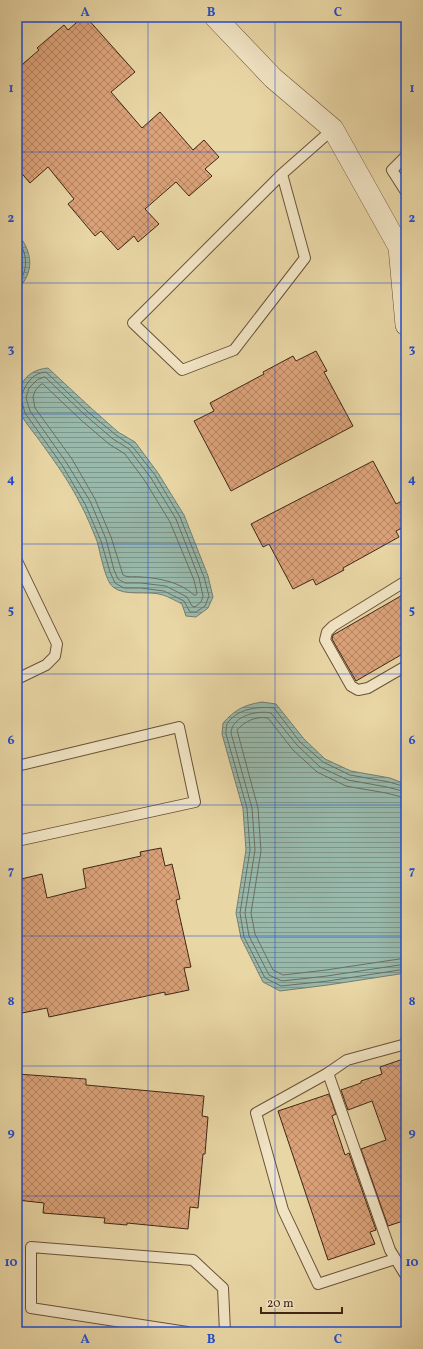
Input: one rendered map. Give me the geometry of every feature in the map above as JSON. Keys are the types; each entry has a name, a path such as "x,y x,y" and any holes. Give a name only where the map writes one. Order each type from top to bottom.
{"street":[{"path":"215,17 272,78 333,129 402,244 406,325"}],"lane":[{"path":"282,174 304,258 234,350 182,370 134,322 282,174 333,129"},
{"path":"406,156 392,170 406,192"},
{"path":"17,561 57,644 56,656 46,665 17,680"},
{"path":"406,581 333,626 327,632 325,640 351,686 358,690 368,688 406,666"},
{"path":"17,766 179,727 195,802 17,841"},
{"path":"395,1259 318,1284 282,1210 256,1113 328,1073 347,1060 406,1044"},
{"path":"328,1073 390,1250 406,1276"},
{"path":"187,1332 31,1308 31,1247 193,1260 223,1288 225,1332"}],"water":[{"path":"17,233 26,247 30,262 27,276 17,290"},
{"path":"48,368 118,432 135,442 158,473 184,515 208,576 213,597 208,608 196,617 186,616 182,604 165,596 150,593 124,592 118,590 110,584 105,572 97,541 77,497 58,466 21,414 18,397 22,383 26,377 32,373"},
{"path":"262,702 276,704 304,739 325,759 351,771 390,778 406,784 406,973 280,991 263,982 241,938 236,913 246,850 243,809 222,734 223,723 231,715 244,707"}],"building":[{"path":"83,17 86,17 135,72 111,92 142,128 160,112 193,150 204,140 219,157 205,169 212,176 189,196 176,182 145,209 159,224 138,242 134,236 118,250 101,231 95,236 68,204 74,199 48,167 30,183 17,168 17,69 39,50 37,48 64,25 68,30"},
{"path":"316,351 327,371 324,372 353,426 231,491 194,421 214,411 210,403 264,374 263,372 293,356 296,361"},
{"path":"373,461 396,504 406,499 406,526 396,531 399,537 343,568 344,570 316,585 313,579 293,589 269,544 263,547 251,524"},
{"path":"406,593 406,652 356,681 332,639 333,635"},
{"path":"161,848 165,866 172,864 180,899 176,900 191,967 184,968 189,990 165,995 165,992 49,1017 47,1008 17,1014 17,880 42,874 47,898 86,888 83,869 141,856 140,852"},
{"path":"406,1058 406,1220 388,1226 361,1149 386,1140 372,1101 348,1110 341,1090 382,1074 380,1067"},
{"path":"17,1074 86,1079 86,1085 204,1096 202,1116 208,1117 205,1154 203,1154 198,1208 190,1207 188,1229 127,1223 127,1225 104,1223 105,1218 43,1213 44,1203 17,1200"},
{"path":"329,1094 336,1114 332,1116 345,1155 349,1153 376,1230 370,1232 375,1244 328,1260 278,1111"}]}
